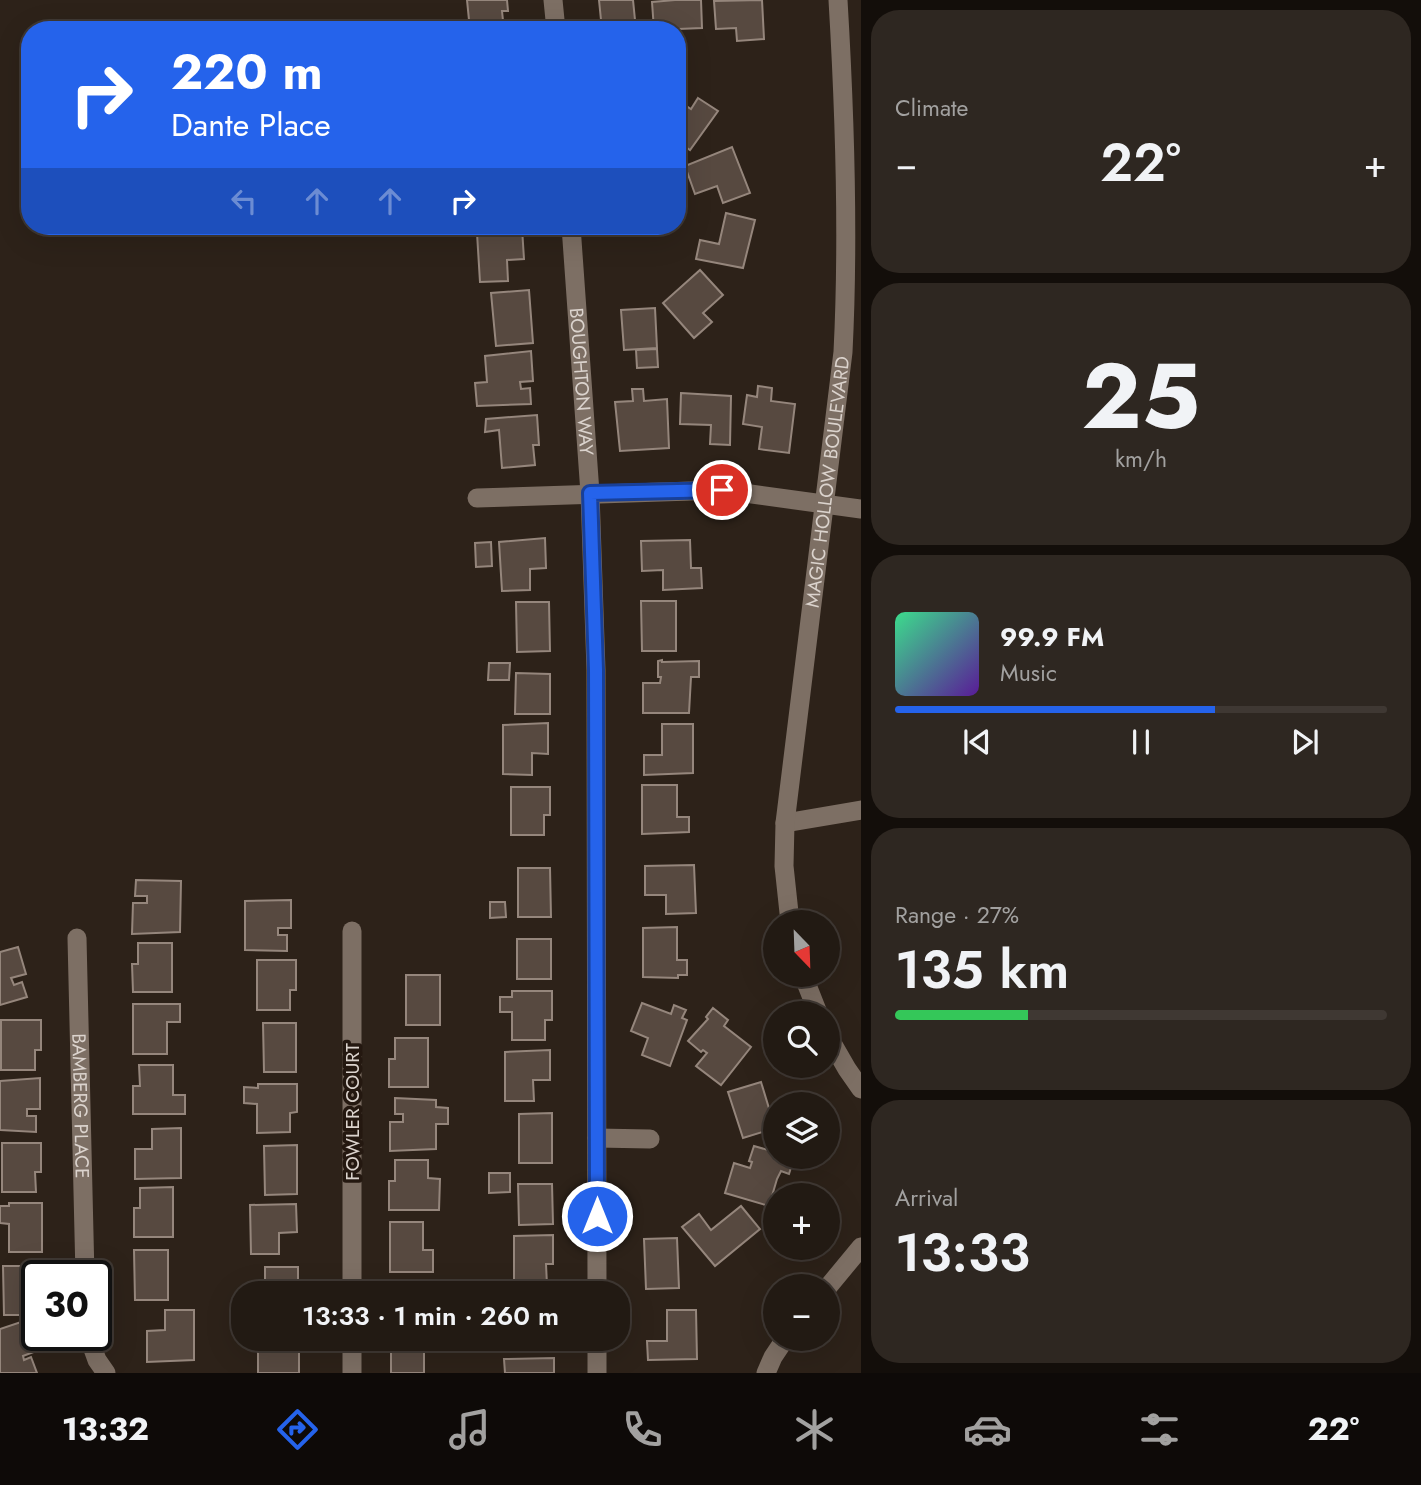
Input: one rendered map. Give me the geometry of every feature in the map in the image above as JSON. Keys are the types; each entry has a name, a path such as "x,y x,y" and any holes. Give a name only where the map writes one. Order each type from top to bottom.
{"street":[{"path":"553,0 555,21"},
{"name":"MAGIC HOLLOW BOULEVARD","path":"789,910 784,866 785,823 826,505 846,307 847,192 838,0"},
{"name":"BOUGHTON WAY","path":"572,235 590,493 596,670 597,1281"},
{"path":"477,498 722,490 861,509"},
{"path":"785,823 861,810"},
{"name":"FOWLER COURT","path":"352,931 352,1281"},
{"name":"BAMBERG PLACE","path":"77,938 85,1260"},
{"path":"840,1057 861,1089"},
{"path":"597,1138 650,1139"},
{"path":"839,1274 861,1247"},
{"path":"94,1351 106,1373"},
{"path":"352,1351 352,1373"},
{"path":"597,1351 597,1373"},
{"path":"766,1373 777,1351"}],"building":[{"path":"467,0 507,0 508,11 502,11 503,21 469,21"},
{"path":"599,0 633,0 635,21 601,21"},
{"path":"701,0 702,28 686,29 686,21 653,21 652,2"},
{"path":"762,0 764,39 737,41 736,28 716,29 714,1"},
{"path":"698,98 718,111 690,150 686,147 686,106 691,109"},
{"path":"732,147 750,193 723,203 717,186 695,194 686,166"},
{"path":"726,213 755,220 743,268 696,259 700,240 719,244"},
{"path":"477,235 522,235 524,259 507,260 508,281 480,282"},
{"path":"700,270 723,295 703,313 712,322 694,338 663,303"},
{"path":"529,290 533,343 496,346 491,293"},
{"path":"655,308 657,348 624,350 621,310"},
{"path":"657,349 658,367 637,368 636,350"},
{"path":"531,351 533,381 520,382 521,389 530,388 531,404 477,406 475,383 487,382 485,356"},
{"path":"758,386 772,388 771,401 795,404 789,453 759,449 762,427 743,424 747,395 757,397"},
{"path":"632,389 643,389 644,401 667,399 669,448 620,451 615,402 633,401"},
{"path":"681,393 731,396 730,445 710,444 711,425 680,424"},
{"path":"537,415 539,445 533,445 535,465 502,468 499,430 485,432 486,419"},
{"path":"545,538 546,568 530,569 530,590 502,591 499,542"},
{"path":"690,540 691,568 701,568 702,588 663,590 663,570 642,571 641,541"},
{"path":"491,542 492,566 476,567 475,543"},
{"path":"641,601 676,601 676,651 642,651"},
{"path":"516,602 549,602 550,651 517,652"},
{"path":"658,661 699,661 699,677 691,677 689,713 643,713 643,683 660,683"},
{"path":"489,663 510,663 509,680 488,680"},
{"path":"516,673 550,674 550,714 515,714"},
{"path":"548,723 548,754 532,753 532,775 503,774 503,725"},
{"path":"662,724 693,724 693,773 644,775 644,755 662,755"},
{"path":"642,785 677,785 677,817 689,817 689,832 642,834"},
{"path":"511,787 550,787 550,815 544,815 544,835 511,835"},
{"path":"694,865 696,913 666,914 666,895 645,895 645,866"},
{"path":"518,868 550,868 551,917 518,917"},
{"path":"136,880 181,881 180,932 132,934 133,903 147,903 147,896 135,896"},
{"path":"291,900 291,928 278,928 278,935 287,935 287,951 245,950 245,901"},
{"path":"490,902 505,902 506,917 490,918"},
{"path":"677,927 677,960 687,960 687,975 678,975 678,978 643,977 643,928"},
{"path":"517,939 551,939 551,979 517,979"},
{"path":"138,943 172,943 172,992 133,992 132,964 138,964"},
{"path":"18,947 26,974 11,978 14,985 22,982 27,997 0,1005 0,952"},
{"path":"257,960 296,960 296,990 290,990 290,1010 257,1010"},
{"path":"406,975 440,975 440,1025 406,1025"},
{"path":"512,991 552,991 552,1020 545,1020 545,1040 512,1040 512,1012 500,1012 500,997 512,997"},
{"path":"642,1003 671,1014 674,1005 686,1010 682,1018 687,1020 670,1066 642,1055 648,1038 631,1031"},
{"path":"133,1004 180,1004 180,1022 167,1022 167,1054 133,1054"},
{"path":"713,1008 728,1020 724,1026 751,1047 721,1085 696,1066 707,1053 703,1050 701,1052 688,1041 708,1019 706,1017"},
{"path":"1,1020 41,1020 41,1050 35,1050 35,1070 1,1070"},
{"path":"263,1023 296,1023 296,1072 264,1072"},
{"path":"395,1038 428,1038 428,1087 389,1087 389,1059 395,1059"},
{"path":"550,1050 550,1080 533,1080 534,1101 505,1101 505,1052"},
{"path":"139,1065 173,1065 173,1095 185,1095 185,1114 133,1114 133,1086 140,1086"},
{"path":"40,1078 40,1109 27,1109 27,1116 36,1116 36,1132 0,1130 0,1081"},
{"path":"761,1082 764,1092 763,1132 743,1138 728,1092"},
{"path":"258,1084 297,1084 297,1112 290,1113 290,1132 257,1133 257,1104 244,1103 244,1087 258,1088"},
{"path":"395,1098 436,1100 436,1107 448,1108 448,1124 436,1124 436,1149 390,1151 390,1122 403,1122 403,1114 395,1114"},
{"path":"552,1113 552,1163 519,1163 519,1114"},
{"path":"181,1128 181,1178 135,1179 135,1149 152,1149 152,1129"},
{"path":"2,1143 41,1143 41,1172 35,1172 36,1192 2,1192"},
{"path":"297,1145 297,1194 265,1195 264,1146"},
{"path":"754,1146 763,1149 763,1169 791,1169 789,1174 781,1171 776,1183 763,1183 763,1204 725,1193 734,1163 750,1168 752,1162 749,1161"},
{"path":"395,1160 428,1160 428,1178 440,1179 439,1210 389,1210 389,1181 395,1181"},
{"path":"489,1173 510,1173 510,1192 489,1193"},
{"path":"518,1184 552,1184 553,1224 519,1225"},
{"path":"173,1187 173,1237 134,1237 134,1208 140,1208 140,1188"},
{"path":"9,1203 42,1203 42,1252 9,1252 9,1224 0,1223 0,1206 9,1206"},
{"path":"296,1204 297,1232 279,1233 279,1254 251,1254 250,1205"},
{"path":"741,1206 760,1229 715,1266 682,1227 699,1214 711,1230"},
{"path":"390,1222 423,1222 423,1250 433,1250 433,1272 390,1272"},
{"path":"553,1235 553,1264 546,1264 547,1281 514,1281 514,1236"},
{"path":"677,1238 679,1288 646,1289 644,1239"},
{"path":"134,1250 168,1250 168,1300 135,1300"},
{"path":"3,1266 21,1266 21,1315 4,1315"},
{"path":"265,1267 298,1267 298,1281 265,1281"},
{"path":"165,1310 194,1310 194,1360 147,1362 147,1331 165,1330"},
{"path":"667,1310 696,1310 697,1359 648,1360 647,1341 667,1341"},
{"path":"21,1322 21,1351 34,1351 23,1356 24,1360 31,1357 37,1373 0,1373 0,1329"},
{"path":"258,1351 299,1351 299,1373 258,1373"},
{"path":"391,1351 424,1351 424,1373 391,1373"},
{"path":"554,1358 554,1373 505,1373 504,1359"}],"route":[{"path":"597,1216 596,670 590,493 722,490"}]}
